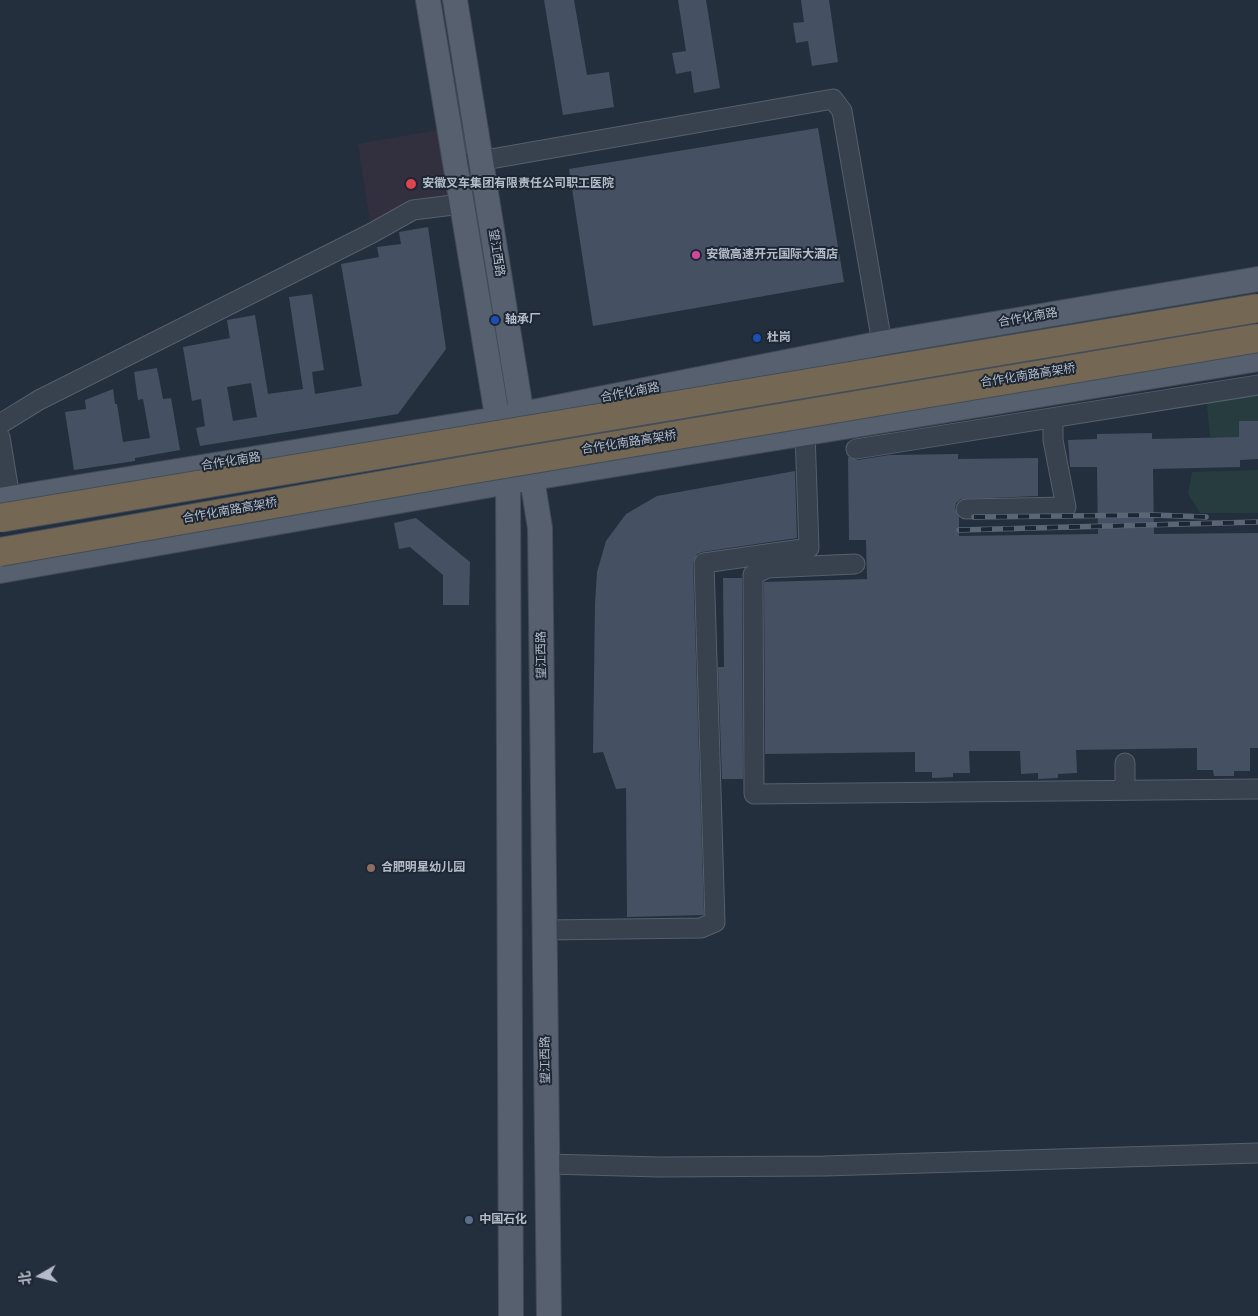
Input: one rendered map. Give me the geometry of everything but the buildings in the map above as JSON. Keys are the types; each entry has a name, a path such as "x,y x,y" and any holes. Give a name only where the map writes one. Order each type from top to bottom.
{"highway":[{"path":"3,505 1258,308"},
{"name":"合作化南路高架桥","path":"0,552 464,470 1258,338"}],"main road":[{"name":"望江西路","path":"428,0 508,482 511,1316"},
{"name":"望江西路","path":"454,0 540,528 549,1316"},
{"name":"合作化南路","path":"3,505 522,415 882,343 1258,279"},
{"path":"0,571 508,482 1258,359"}],"street":[{"path":"455,165 833,99 842,111 882,343"},
{"path":"0,424 39,400 372,233 413,210 461,204"},
{"path":"856,449 1258,386"},
{"path":"966,509 1066,507 1053,440 1053,418"},
{"path":"544,930 701,928 715,922 704,563 809,548 805,433"},
{"path":"0,437 3,505"},
{"path":"855,564 767,568 753,574 754,794 1258,789"},
{"path":"1125,763 1125,790"},
{"path":"548,1164 659,1167 824,1166 1258,1153"}],"shaded area":[{"name":"安徽叉车集团有限责任公司职工医院","path":"449,128 461,204 372,233 358,144"}],"green space":[{"path":"1258,390 1258,421 1239,422 1239,437 1210,437 1207,405 1218,396"},
{"path":"1258,470 1258,513 1200,513 1188,494 1192,472"}],"railway":[{"path":"974,517 1154,515 1206,517"},
{"path":"959,530 1258,522"}],"place":[{"name":"安徽叉车集团有限责任公司职工医院","path":"411,184"},
{"name":"安徽高速开元国际大酒店","path":"696,255"},
{"name":"轴承厂","path":"495,320"},
{"name":"杜岗","path":"757,338"},
{"name":"合肥明星幼儿园","path":"371,868"},
{"name":"中国石化","path":"469,1220"}]}
